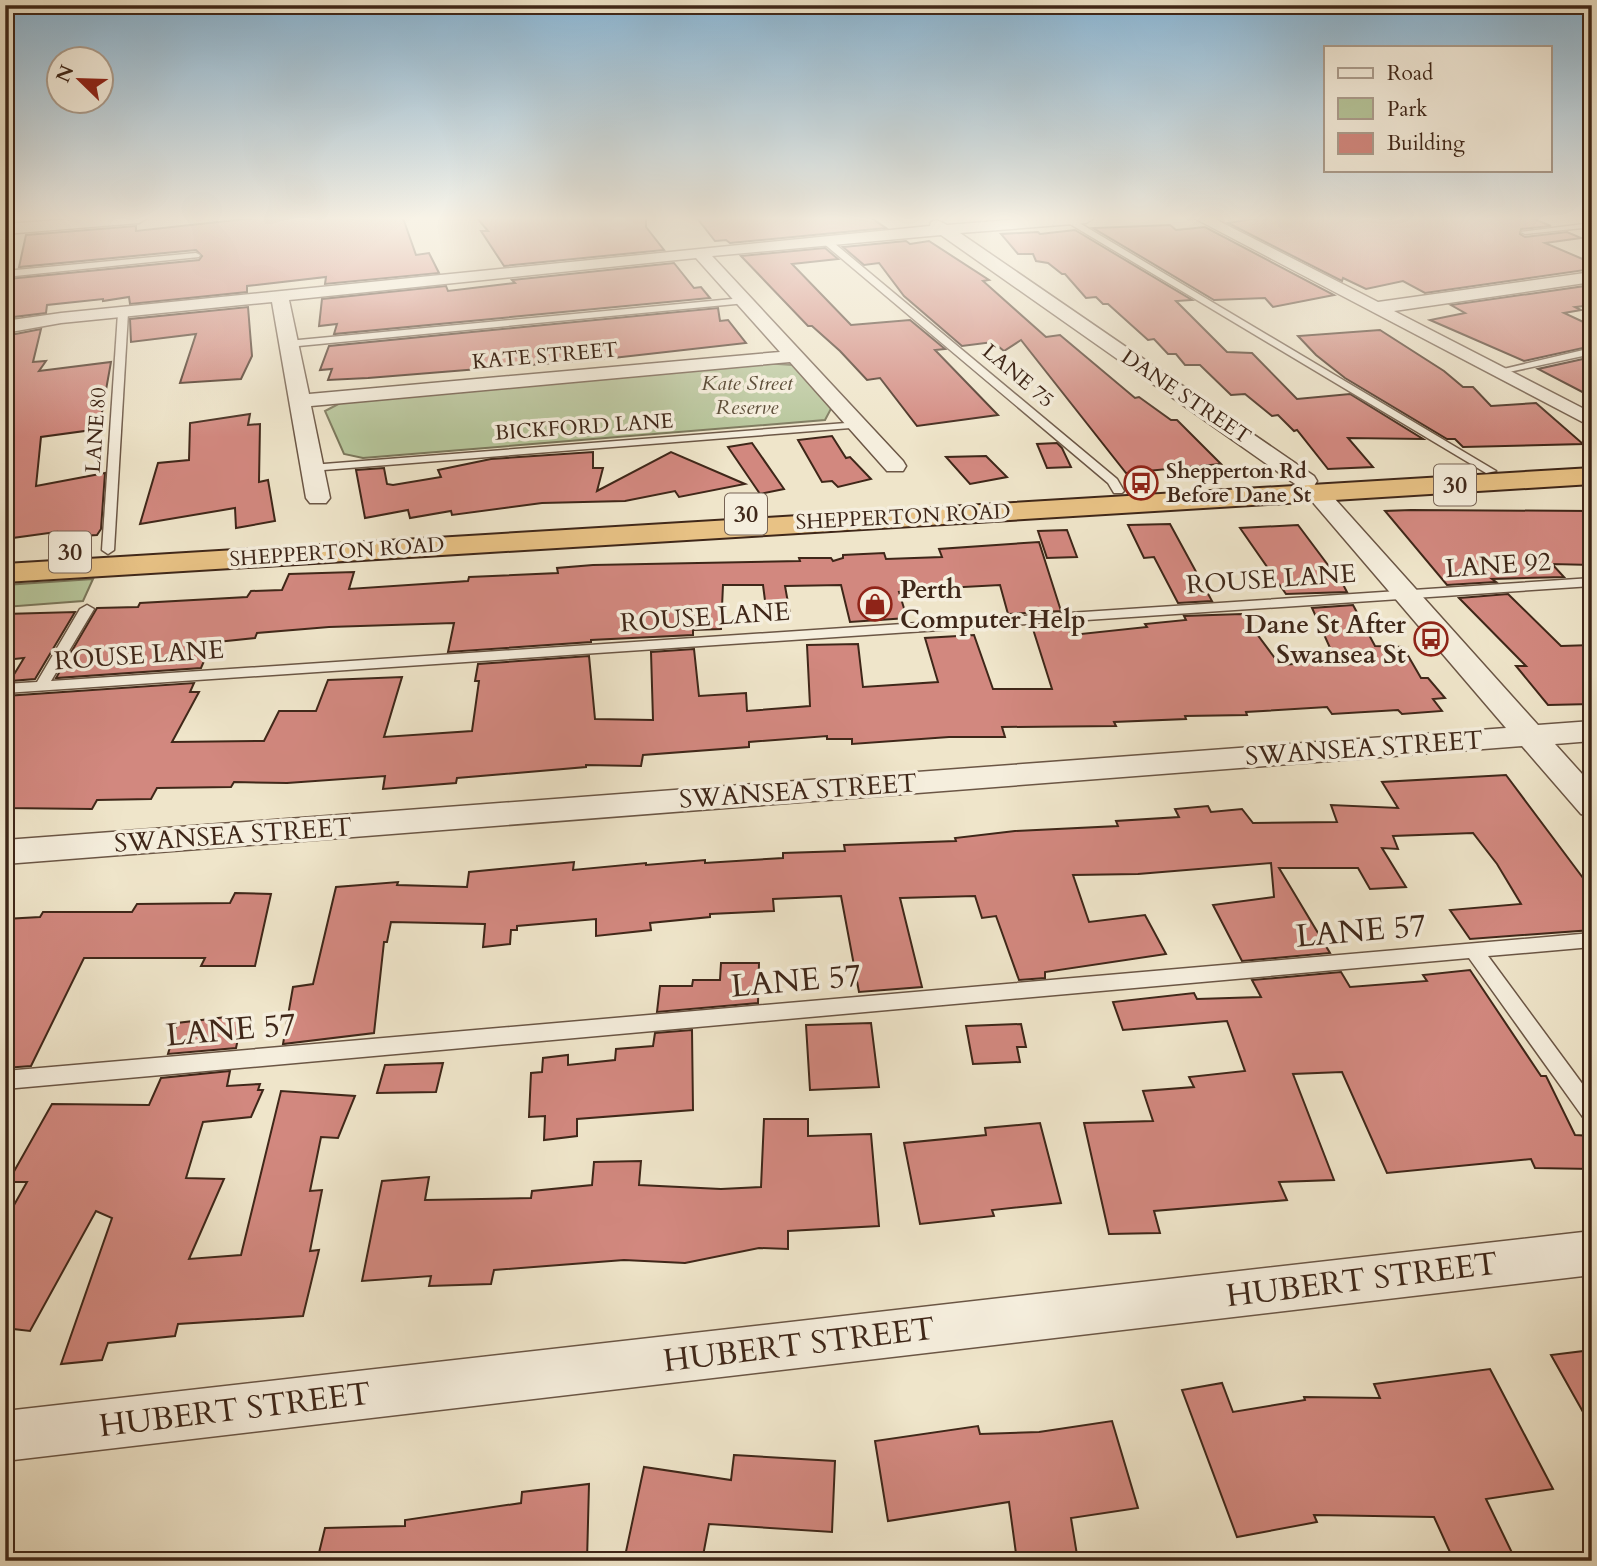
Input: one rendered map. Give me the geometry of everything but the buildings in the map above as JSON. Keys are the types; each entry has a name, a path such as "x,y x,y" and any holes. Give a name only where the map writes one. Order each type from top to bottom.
{"highway":[{"name":"SHEPPERTON ROAD","path":"5,556 1118,491 1312,488 1490,471 1592,465"},
{"name":"SHEPPERTON ROAD","path":"5,573 1312,488 1592,476"}],"street":[{"path":"5,327 61,318 328,291"},
{"path":"734,291 895,466"},
{"name":"DANE STREET","path":"1031,291 1312,488 1592,806"},
{"path":"1344,291 1592,421"},
{"path":"1377,308 1494,291"},
{"path":"280,296 318,498"},
{"path":"5,320 44,316 61,318"},
{"name":"KATE STREET","path":"298,401 796,356"},
{"name":"SWANSEA STREET","path":"5,852 1592,731"},
{"name":"HUBERT STREET","path":"5,1436 1592,1253"}],"lane":[{"name":"LANE 75","path":"886,291 1112,481 1118,491"},
{"path":"1189,291 1490,471"},
{"path":"288,344 743,301"},
{"name":"LANE 80","path":"108,550 123,313"},
{"path":"1500,371 1592,351"},
{"name":"BICKFORD LANE","path":"311,468 859,425"},
{"name":"LANE 92","path":"1408,594 1592,582"},
{"name":"ROUSE LANE","path":"5,689 1408,594"},
{"path":"41,687 88,609"},
{"name":"LANE 57","path":"5,1080 1592,940"},
{"path":"1474,951 1592,1114"}],"green space":[{"name":"Kate Street Reserve","path":"764,363 792,365 833,405 825,420 363,458 344,454 325,411 346,400"},
{"path":"93,579 83,601 5,607 5,585"}],"place":[{"name":"Shepperton Rd Before Dane St","path":"1141,483"},
{"name":"Perth Computer Help","path":"875,604"},
{"name":"Dane St After Swansea St","path":"1431,639"}]}
